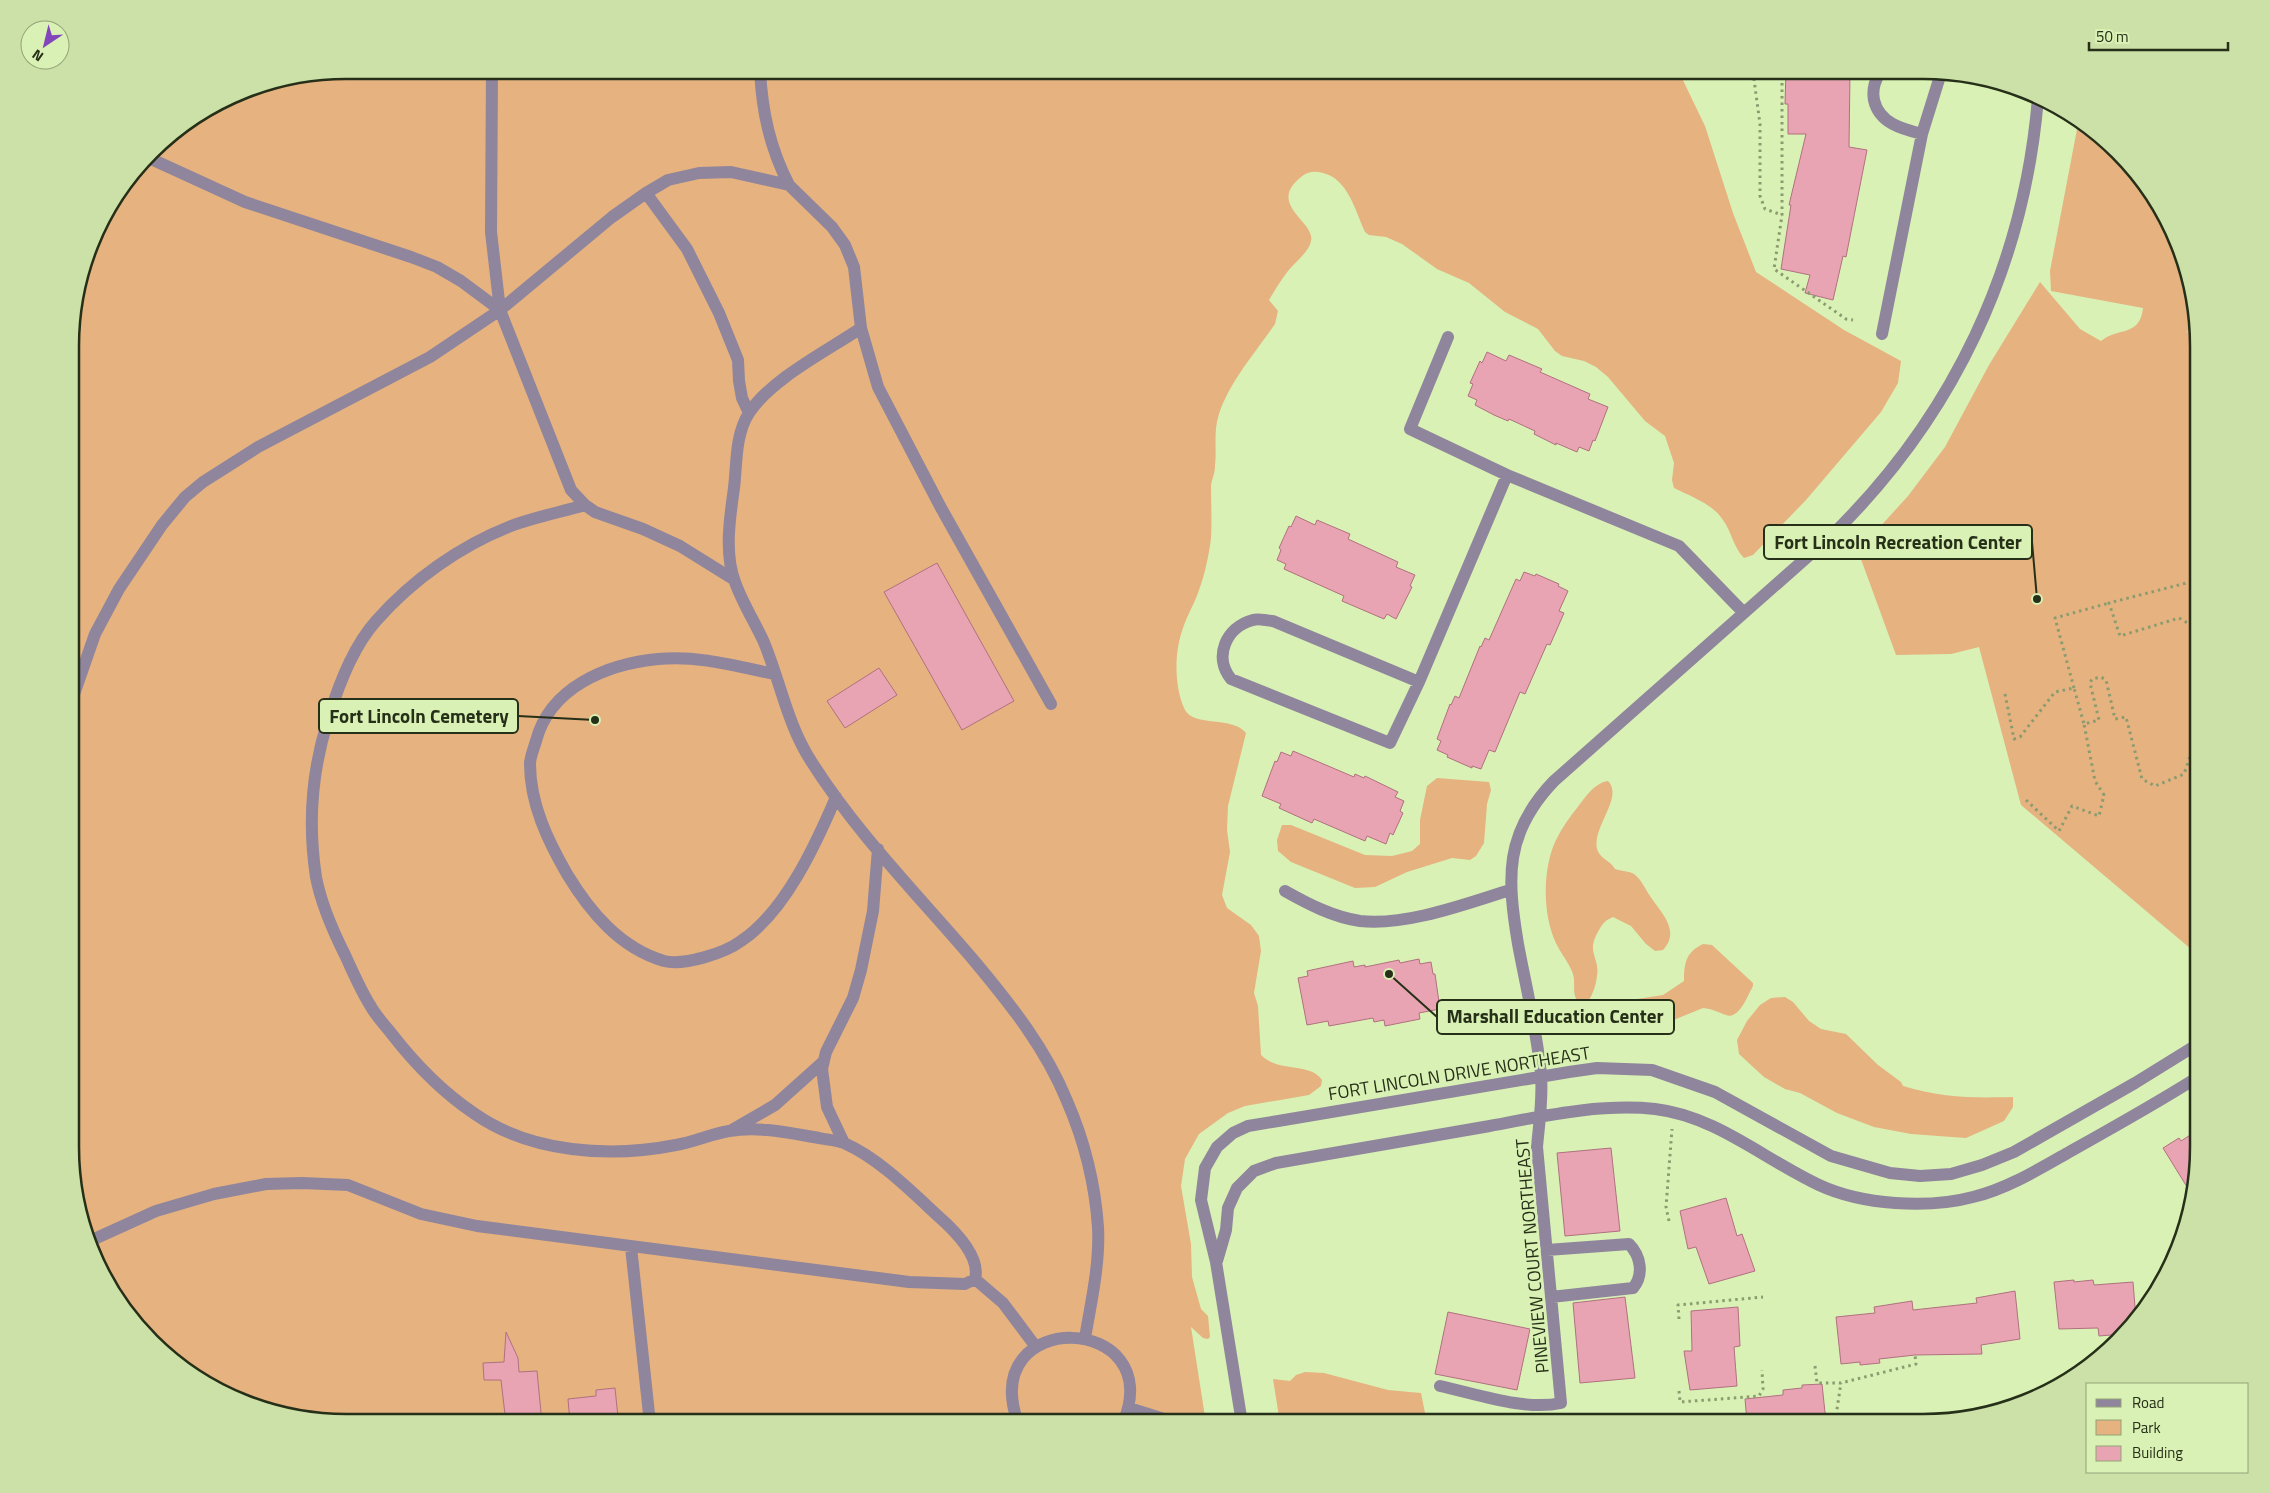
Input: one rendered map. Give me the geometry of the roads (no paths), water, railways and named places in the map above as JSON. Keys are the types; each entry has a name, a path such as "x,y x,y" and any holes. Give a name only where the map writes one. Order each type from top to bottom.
{"street":[{"path":"492,79 491,232 500,310 571,490 585,505 595,512 642,529 680,546 733,579"},
{"path":"761,79 765,123 777,161 789,185 832,227 845,246 854,267 861,328 878,387 940,506 1051,704"},
{"path":"1878,79 1873,92 1876,110 1887,122 1903,130 1922,134"},
{"path":"1882,334 1922,134 1939,79"},
{"name":"PINEVIEW COURT NORTHEAST","path":"1440,1386 1530,1404 1550,1406 1562,1403 1537,1147 1541,1117 1541,1076 1510,890 1511,868 1518,839 1526,821 1547,789 1831,536 1873,493 1913,442 1952,382 1991,303 2012,242 2028,180 2037,104"},
{"path":"154,160 245,202 437,267 461,281 500,310"},
{"path":"79,680 95,634 119,589 162,524 202,482 258,447 430,357 500,310 612,217 668,180 699,173 731,172 789,185"},
{"path":"646,193 687,249 722,320 738,360 742,398 749,413"},
{"path":"861,328 767,391 749,413 738,438 738,459 730,516 729,543 733,579 764,642 791,722 809,759 836,797 878,849 995,986 1031,1032 1067,1099 1081,1139 1093,1186 1098,1229 1096,1273 1085,1338"},
{"path":"1448,337 1410,429 1507,475 1679,546 1744,613"},
{"path":"1420,682 1273,622 1254,619 1239,626 1230,634 1224,645 1222,660 1225,671 1231,679 1390,743 1420,682 1507,475"},
{"path":"95,1239 156,1212 214,1194 266,1184 302,1182 348,1186 421,1214 477,1226 909,1282 965,1284 975,1278 978,1270 973,1256 945,1222 896,1177 844,1143 772,1130 731,1131 675,1146 628,1151 588,1150 548,1145 512,1135 477,1116 442,1089 415,1062 370,1007 334,934 317,882 312,839 314,790 320,743 335,697 346,671 354,654 375,622 422,578 468,546 513,525 585,505"},
{"path":"774,674 700,659 659,658 627,664 596,674 566,691 549,711 538,731 530,763 532,791 542,828 582,899 610,932 641,951 666,961 688,960 713,955 741,942 762,923 796,880 818,839 836,797"},
{"path":"844,1143 827,1107 822,1076 826,1052 853,998 861,970 873,911 878,849"},
{"path":"1285,891 1334,914 1360,921 1396,921 1510,890"},
{"name":"FORT LINCOLN DRIVE NORTHEAST","path":"1241,1414 1216,1262 1201,1200 1206,1168 1217,1147 1233,1133 1248,1126 1597,1068 1652,1070 1715,1092 1831,1156 1890,1172 1920,1176 1951,1174 1982,1165 2014,1152 2136,1083 2190,1049"},
{"path":"731,1131 776,1105 824,1062"},
{"name":"FORT LINCOLN DRIVE NORTHEAST","path":"1216,1262 1226,1230 1228,1208 1237,1188 1254,1171 1276,1163 1541,1117 1605,1109 1632,1108 1685,1115 1711,1125 1820,1186 1881,1201 1935,1204 1975,1197 2033,1173 2190,1082"},
{"path":"1547,1250 1629,1244 1638,1252 1640,1270 1639,1282 1633,1288 1627,1290 1551,1297"},
{"path":"631,1247 649,1414"},
{"path":"975,1278 1003,1303 1036,1347"},
{"path":"1011,1414 1012,1383 1016,1370 1025,1357 1036,1347 1052,1338 1069,1336 1085,1338 1102,1344 1113,1353 1124,1367 1130,1392 1127,1414"},
{"path":"1012,1408 1014,1414"},
{"path":"1129,1408 1148,1414"}],"place":[{"name":"Fort Lincoln Recreation Center","path":"2037,599"},
{"name":"Fort Lincoln Cemetery","path":"595,720"},
{"name":"Marshall Education Center","path":"1389,974"}]}
